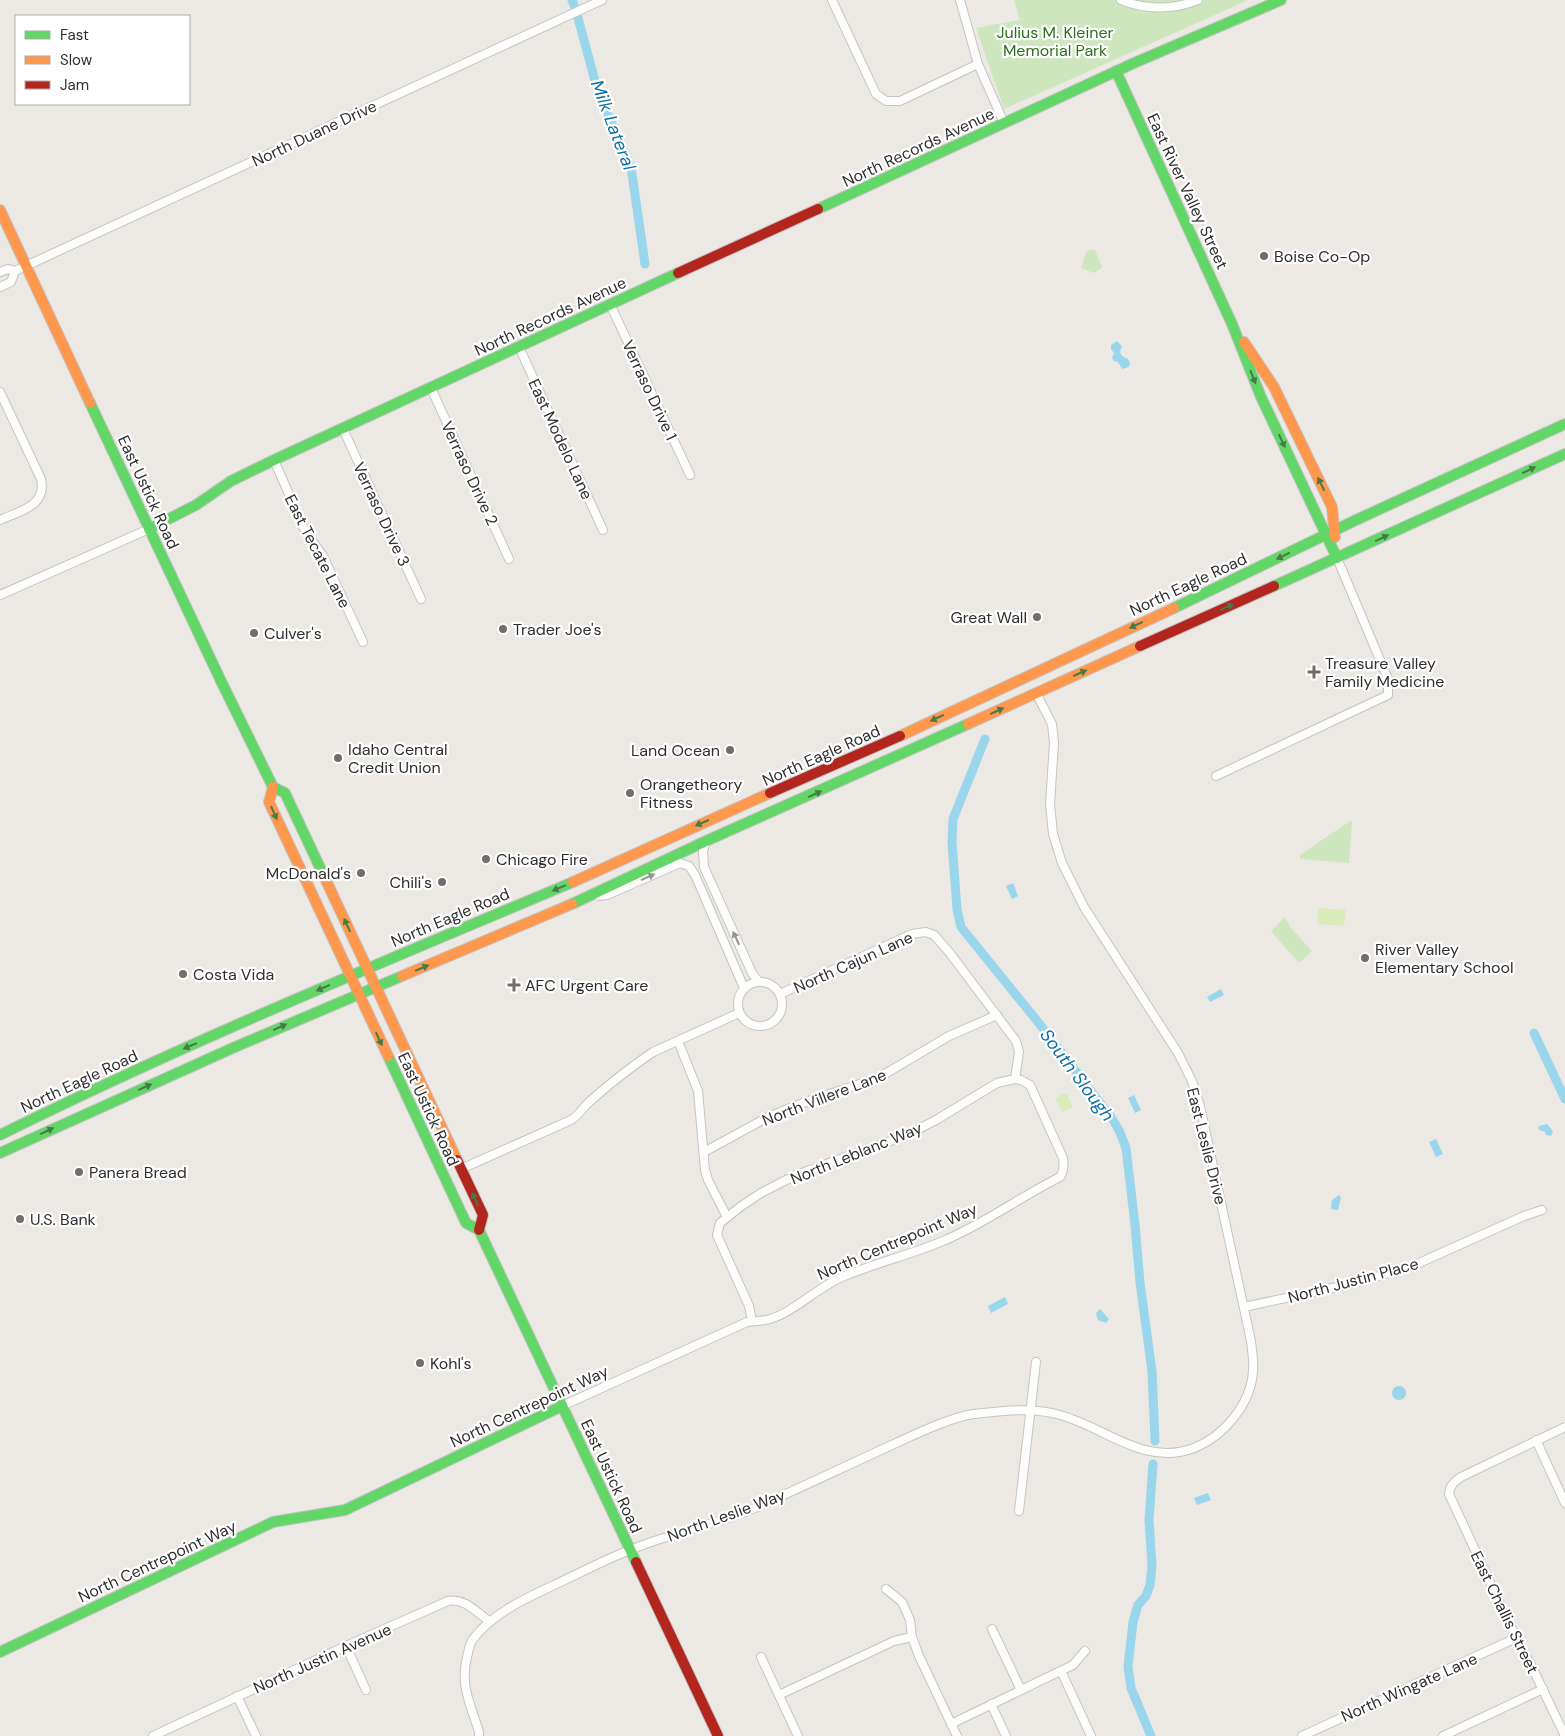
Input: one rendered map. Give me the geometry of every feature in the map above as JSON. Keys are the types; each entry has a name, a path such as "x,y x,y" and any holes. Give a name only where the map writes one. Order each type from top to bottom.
{"main road":[{"name":"North Records Avenue","path":"149,528 196,506 231,481 274,460 1004,123 1281,0"},
{"name":"East River Valley Street","path":"1116,72 1232,324 1261,397 1330,533 1337,558"},
{"name":"East Ustick Road","path":"0,210 273,787 285,793 377,987 482,1215 479,1230"},
{"name":"East River Valley Street","path":"1232,324 1274,387 1332,507 1330,533"},
{"name":"North Eagle Road","path":"0,1135 93,1089 350,976 594,873 673,836 894,739 1565,424"},
{"name":"North Eagle Road","path":"0,1153 226,1051 586,898 706,841 1565,454"},
{"path":"782,808 789,795 889,750 894,739"},
{"name":"East Ustick Road","path":"273,787 269,802 350,976 466,1223 479,1230 718,1736"},
{"path":"706,841 707,833 763,807 763,797"},
{"name":"North Centrepoint Way","path":"0,1652 273,1522 345,1510 562,1406"}],"street":[{"name":"North Duane Drive","path":"15,271 602,0"},
{"path":"832,0 876,94 886,102 900,101 978,64"},
{"path":"960,0 978,64 1004,123"},
{"path":"1121,0 1134,5 1160,8 1188,4 1198,0"},
{"path":"0,272 8,268 15,271 11,282 0,287"},
{"name":"Verraso Drive 1","path":"610,304 690,475"},
{"name":"East Modelo Lane","path":"519,347 604,530"},
{"name":"Verraso Drive 2","path":"431,388 509,558"},
{"path":"0,392 41,479 42,493 39,500 33,505 0,520"},
{"name":"Verraso Drive 3","path":"342,429 421,599"},
{"name":"East Tecate Lane","path":"274,460 305,531 323,556 363,642"},
{"name":"North Records Avenue","path":"0,595 149,528"},
{"name":"East River Valley Street","path":"1216,776 1388,695 1388,679 1337,558"},
{"name":"East Leslie Drive","path":"1036,693 1052,724 1054,743 1050,804 1053,834 1062,863 1084,907 1178,1053 1192,1081 1200,1106 1251,1340 1253,1373 1249,1389 1240,1409 1217,1434 1192,1449 1177,1452 1150,1452"},
{"path":"706,841 703,851 704,868 752,973 758,981 770,984 780,994 782,1006 780,1015 771,1024 759,1027 746,1022 737,1007 738,996 744,988 758,981"},
{"path":"586,898 607,896 680,863 688,866 698,883 744,988"},
{"name":"North Cajun Lane","path":"780,994 912,934 926,932 934,934 996,1015"},
{"path":"461,1169 572,1120 579,1115 587,1104 641,1060 739,1013"},
{"path":"996,1015 1016,1042 1018,1062 1014,1079"},
{"name":"North Villere Lane","path":"704,1152 768,1118 808,1101 878,1078 949,1036 996,1015"},
{"path":"678,1041 698,1091 705,1170 726,1217 720,1223 717,1235 749,1306 752,1321"},
{"name":"North Centrepoint Way","path":"562,1406 747,1322 770,1319 787,1311 841,1278 944,1241 984,1222 1005,1207 1060,1177 1062,1174 1063,1158 1030,1085 1021,1080 1014,1079"},
{"name":"North Leblanc Way","path":"726,1217 761,1193 796,1175 907,1134 936,1120 998,1083 1014,1079"},
{"name":"North Justin Place","path":"1244,1307 1351,1284 1410,1267 1524,1216 1542,1210"},
{"path":"1019,1510 1032,1410 1036,1362"},
{"name":"North Leslie Way","path":"479,1736 465,1687 464,1670 471,1642 488,1621 530,1596 630,1550 752,1509 930,1428 971,1414 1032,1410 1060,1415 1138,1449 1150,1452"},
{"path":"1565,1427 1536,1440 1565,1503"},
{"name":"East Challis Street","path":"1536,1440 1461,1477 1454,1482 1449,1494 1516,1638 1565,1736"},
{"path":"886,1589 902,1602 910,1620 912,1637 919,1656 957,1736"},
{"name":"North Justin Avenue","path":"153,1736 346,1646 448,1601 457,1600 467,1604 488,1621"},
{"path":"992,1629 1021,1690"},
{"path":"779,1695 894,1641 912,1637"},
{"name":"North Wingate Lane","path":"1302,1736 1516,1638"},
{"path":"346,1646 366,1690"},
{"path":"951,1724 1073,1665 1084,1651"},
{"path":"761,1657 798,1736"},
{"path":"1061,1671 1091,1736"},
{"path":"1443,1736 1453,1734 1543,1689"},
{"path":"237,1696 256,1736"},
{"path":"991,1704 1006,1736"}],"green space":[{"name":"Julius M. Kleiner Memorial Park","path":"1014,0 1248,0 1004,109 976,28 1020,20"},
{"path":"1095,250 1102,266 1102,268 1094,273 1081,268 1086,252"},
{"path":"1352,821 1349,863 1300,859 1300,855"},
{"path":"1318,908 1346,910 1344,926 1317,924"},
{"path":"1285,917 1290,927 1312,951 1299,963 1271,931"},
{"path":"1066,1093 1073,1107 1062,1112 1055,1098"}],"water":[{"path":"1117,341 1122,346 1120,352 1122,356 1128,359 1130,363 1129,367 1122,369 1118,362 1112,358 1114,353 1111,345"},
{"path":"1013,883 1018,896 1012,899 1006,886"},
{"path":"1221,989 1224,995 1210,1002 1207,997"},
{"path":"1134,1095 1141,1110 1135,1113 1128,1098"},
{"path":"1547,1124 1553,1131 1551,1136 1546,1135 1545,1132 1538,1128"},
{"path":"1436,1139 1443,1154 1436,1157 1429,1142"},
{"path":"1339,1195 1341,1198 1338,1210 1331,1209 1332,1200"},
{"path":"1005,1297 1008,1304 991,1313 988,1306"},
{"path":"1100,1309 1109,1319 1106,1323 1098,1320 1096,1313"},
{"path":"1399,1386 1404,1388 1406,1393 1404,1398 1399,1400 1394,1398 1392,1393 1394,1388"},
{"path":"1208,1493 1211,1500 1197,1505 1194,1498"}],"waterway":[{"name":"Milk Lateral","path":"572,0 574,5"},
{"name":"Milk Lateral","path":"578,18 598,92 631,167 645,264"},
{"name":"South Slough","path":"985,739 953,819 952,842 957,909 961,927 1038,1022 1111,1117 1119,1130 1126,1148 1140,1283 1152,1371 1155,1441"},
{"path":"1534,1033 1565,1099"},
{"name":"South Slough","path":"1151,1736 1131,1688 1128,1667 1133,1622 1138,1605 1146,1596 1150,1585 1152,1566 1149,1520 1153,1464"}],"traffic: fast":[{"path":"818,209 1134,63 1281,0"},
{"path":"1116,71 1232,324 1261,397 1337,558"},
{"path":"149,529 196,505 231,481 274,460 678,273"},
{"path":"90,403 273,787 285,793 323,874"},
{"path":"1174,608 1356,520 1565,424"},
{"path":"1274,586 1565,454"},
{"path":"572,904 706,841 968,724"},
{"path":"0,1135 213,1035 573,882"},
{"path":"0,1153 235,1047 402,976"},
{"path":"388,1056 466,1223 479,1230 636,1562"},
{"path":"0,1652 273,1522 345,1510 562,1406"}],"traffic: slow":[{"path":"0,210 90,403"},
{"path":"1244,342 1274,387 1332,507 1335,537"},
{"path":"900,736 1174,608"},
{"path":"968,724 1140,646"},
{"path":"273,787 269,802 388,1056"},
{"path":"573,882 770,793"},
{"path":"323,874 457,1160"},
{"path":"402,976 572,904"}],"traffic: jam":[{"path":"678,273 818,209"},
{"path":"1140,646 1274,586"},
{"path":"770,793 900,736"},
{"path":"457,1160 483,1215 479,1230"},
{"path":"636,1562 718,1736"}],"place":[{"name":"Boise Co-Op","path":"1264,256"},
{"name":"Great Wall","path":"1037,617"},
{"name":"Trader Joe's","path":"503,629"},
{"name":"Culver's","path":"254,633"},
{"name":"Treasure Valley Family Medicine","path":"1314,672"},
{"name":"Land Ocean","path":"730,750"},
{"name":"Idaho Central Credit Union","path":"338,758"},
{"name":"Orangetheory Fitness","path":"630,793"},
{"name":"Chicago Fire","path":"486,859"},
{"name":"McDonald's","path":"361,873"},
{"name":"Chili's","path":"442,882"},
{"name":"River Valley Elementary School","path":"1365,958"},
{"name":"Costa Vida","path":"183,974"},
{"name":"AFC Urgent Care","path":"514,985"},
{"name":"Panera Bread","path":"79,1172"},
{"name":"U.S. Bank","path":"20,1219"},
{"name":"Kohl's","path":"420,1363"}]}
